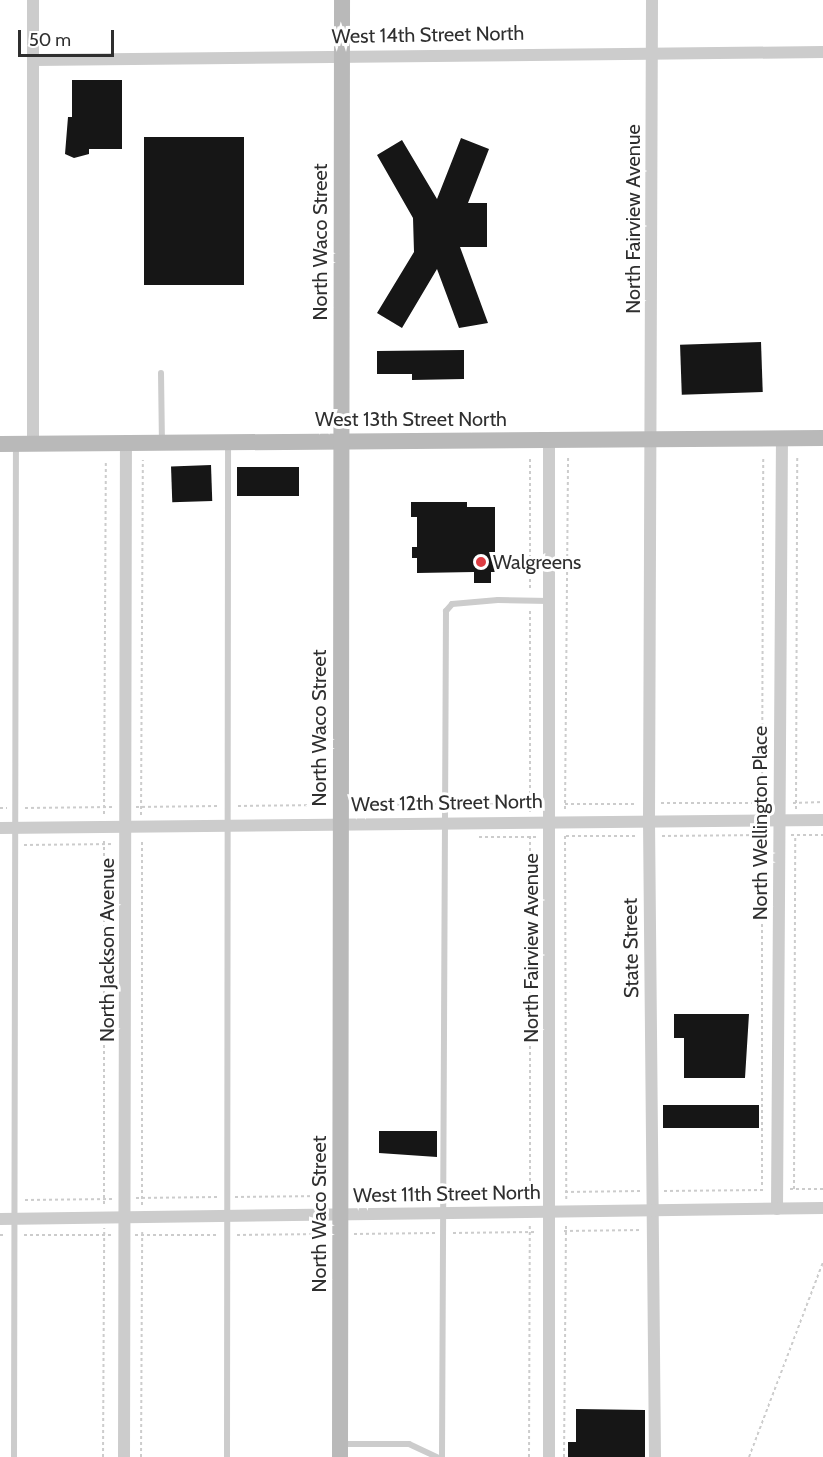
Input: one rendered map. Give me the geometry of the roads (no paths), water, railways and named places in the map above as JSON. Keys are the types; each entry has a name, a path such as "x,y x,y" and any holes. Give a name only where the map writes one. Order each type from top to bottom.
{"street":[{"path":"16,444 34,60 33,0"},
{"name":"North Waco Street","path":"340,1450 342,0"},
{"name":"North Fairview Avenue","path":"652,0 652,439"},
{"name":"West 14th Street North","path":"34,60 823,52"},
{"name":"North Wellington Place","path":"777,1209 782,438"},
{"name":"West 13th Street North","path":"16,444 823,438"},
{"name":"State Street","path":"652,439 649,836 655,1457"},
{"name":"North Fairview Avenue","path":"549,440 549,1457"},
{"name":"North Jackson Avenue","path":"124,1457 126,443"},
{"name":"West 12th Street North","path":"0,828 127,826 142,832 227,825 823,820"},
{"name":"West 11th Street North","path":"0,1219 823,1208"}],"lane":[{"path":"161,373 162,443"},
{"path":"227,1457 228,442"},
{"path":"14,1457 16,444"},
{"path":"340,1450 409,1444 439,1457 446,610 452,604 549,601"}],"place":[{"name":"Walgreens","path":"481,562"}]}
